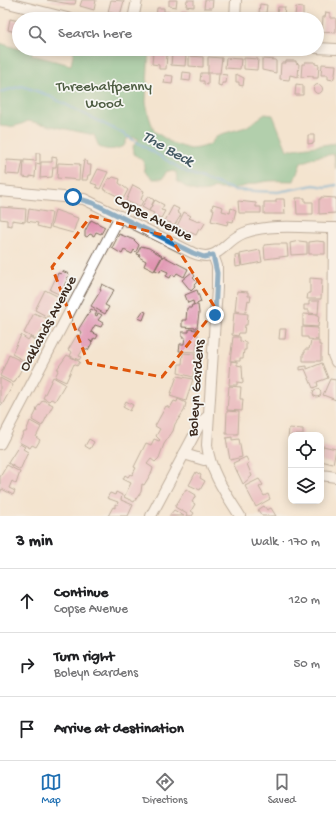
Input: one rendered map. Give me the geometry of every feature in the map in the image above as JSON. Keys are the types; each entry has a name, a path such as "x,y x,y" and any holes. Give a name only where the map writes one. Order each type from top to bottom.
{"street":[{"path":"134,12 137,0"},
{"path":"235,12 236,0"},
{"path":"3,2 43,12"},
{"path":"324,48 336,49"},
{"name":"Copse Avenue","path":"0,191 78,197 120,216 193,253 204,257 213,255"},
{"name":"Oaklands Avenue","path":"0,444 120,216"},
{"path":"213,255 243,234 258,229 335,228 333,355 336,362"},
{"name":"Boleyn Gardens","path":"213,255 217,266 217,288 207,445 209,459 218,481 240,516"},
{"path":"151,516 202,419 208,416"},
{"path":"184,454 204,460 209,459"},
{"path":"324,475 336,477"}],"highlighted area":[{"path":"91,216 170,237 216,309 162,377 88,363 52,267"}],"green space":[{"name":"Threehalfpenny Wood","path":"0,43 12,47 12,56 36,56 71,65 73,56 149,56 146,102 149,116 154,131 172,143 190,149 199,148 209,145 218,135 246,127 265,114 273,115 287,150 336,143 336,169 334,154 316,157 301,163 294,181 266,181 232,189 215,188 205,192 200,192 190,189 177,181 176,172 167,171 162,179 153,179 145,172 143,161 134,154 133,146 139,139 133,137 127,139 124,146 114,149 106,149 99,147 94,135 28,121 14,126 0,126"}],"building":[{"path":"47,0 76,0 75,4 70,4"},
{"path":"82,0 96,0 94,10 80,6"},
{"path":"111,0 124,1 121,12 108,12"},
{"path":"169,0 177,0 176,7 169,6"},
{"path":"187,0 194,0 194,7 186,6"},
{"path":"205,0 213,0 212,8 204,8"},
{"path":"260,4 267,5 266,12 259,12"},
{"path":"278,7 285,7 284,12 277,12"},
{"path":"296,7 303,8 303,12 295,12"},
{"path":"157,8 164,8 164,12 157,12"},
{"path":"181,10 188,10 188,12 181,12"},
{"path":"326,12 330,13 330,18 336,18 336,33 324,32"},
{"path":"10,19 12,19 12,31 8,30"},
{"path":"153,56 167,56 166,69 159,69 159,65 152,64"},
{"path":"172,56 186,56 185,66 171,65"},
{"path":"189,56 203,57 203,67 189,66"},
{"path":"208,57 222,58 220,73 208,73"},
{"path":"226,58 241,59 240,69 225,68"},
{"path":"244,58 258,59 257,70 244,69"},
{"path":"262,59 276,60 276,73 262,70"},
{"path":"286,61 296,61 296,63 299,64 298,77 290,75 289,80 280,79 281,63 286,63"},
{"path":"305,62 315,62 315,64 319,65 318,78 313,78 313,76 301,77 302,64 305,64"},
{"path":"322,64 336,65 333,80 328,79 328,75 321,75"},
{"path":"183,72 191,73 190,81 182,80"},
{"path":"201,73 208,73 208,85 204,84 204,81 200,81"},
{"path":"219,74 227,75 226,83 222,83 222,86 218,85"},
{"path":"236,74 244,78 243,86 239,85 239,82 236,82"},
{"path":"165,75 173,76 172,84 164,83"},
{"path":"296,84 303,85 303,95 295,95"},
{"path":"316,85 320,85 322,89 320,93 316,93 314,91 314,87"},
{"path":"308,135 314,135 314,143 308,144"},
{"path":"36,153 40,153 40,164 36,163 35,177 23,177 24,160 36,161"},
{"path":"52,157 57,158 56,167 53,167 52,177 40,178 41,162 52,162"},
{"path":"7,160 23,161 20,175 6,174"},
{"path":"84,160 88,165 91,165 90,175 88,175 87,180 81,180"},
{"path":"58,163 80,164 79,180 57,178"},
{"path":"98,169 108,172 100,189 96,187 97,185 91,183"},
{"path":"113,177 120,179 119,183 128,190 123,199 103,189 109,178 111,179"},
{"path":"133,185 144,191 141,200 143,201 140,207 126,201"},
{"path":"148,196 154,200 149,211 142,207"},
{"path":"321,197 336,198 336,213 319,214 319,199 321,199"},
{"path":"296,198 305,198 305,202 313,202 313,214 297,214"},
{"path":"276,199 284,199 285,214 264,214 264,202 276,202"},
{"path":"155,200 164,205 161,210 165,211 161,218 153,215 154,213 149,211"},
{"path":"238,201 256,203 256,207 261,207 261,213 239,213"},
{"path":"213,204 223,207 222,211 230,213 231,208 236,210 233,222 228,221 227,225 211,221 214,209 212,209"},
{"path":"173,206 179,209 177,212 181,215 174,226 165,221"},
{"path":"0,207 26,209 25,222 12,220 12,226 7,225 7,220 0,219"},
{"path":"29,209 52,213 49,229 37,226 38,223 27,221"},
{"path":"55,210 78,218 73,233 51,227"},
{"path":"184,212 191,216 189,218 205,223 196,235 177,226"},
{"path":"91,220 105,227 101,234 96,232 94,236 90,234 87,237 85,236 85,231"},
{"path":"119,234 134,240 139,245 136,252 134,250 132,254 124,250 122,254 112,248"},
{"path":"299,241 307,242 307,254 291,255 290,243"},
{"path":"309,242 325,242 325,254 309,254"},
{"path":"287,244 288,256 265,259 264,245"},
{"path":"141,246 149,248 162,256 154,271 144,266 146,261 137,254"},
{"path":"260,250 262,262 242,266 240,254"},
{"path":"239,255 241,266 236,267 235,256"},
{"path":"163,256 188,269 184,277 177,273 175,276 172,274 170,278 166,276 168,272 161,269 160,272 155,270"},
{"path":"62,271 69,274 61,295 50,290 58,273 61,274"},
{"path":"192,272 195,276 193,278 197,282 191,291 182,280"},
{"path":"310,278 322,279 321,299 307,299 308,293 310,293"},
{"path":"102,284 114,290 105,305 109,307 105,314 91,306 101,290"},
{"path":"45,290 59,297 48,317 35,310"},
{"path":"197,290 201,302 194,305 193,301 188,303 185,295"},
{"path":"237,291 248,292 248,296 251,296 250,301 248,300 246,312 235,311"},
{"path":"309,301 319,301 318,314 309,313 309,310 304,310 304,305 309,305"},
{"path":"192,305 198,305 199,313 197,328 182,327 182,320 186,320 187,308 191,308"},
{"path":"91,309 97,312 95,315 97,316 98,313 102,315 98,320 103,323 101,327 95,325 91,332 98,335 92,342 89,340 92,343 88,350 84,348 79,356 81,357 79,360 70,356 72,352 68,350 77,335 80,336 82,332 78,330"},
{"path":"143,311 146,312 143,320 138,318"},
{"path":"234,312 248,314 247,325 245,325 244,333 239,333 238,336 232,335"},
{"path":"34,313 48,319 37,340 24,333"},
{"path":"303,314 319,315 318,327 303,326"},
{"path":"302,327 318,328 318,340 302,337"},
{"path":"189,329 197,330 198,337 196,352 179,351 180,344 184,344 185,337 182,337 182,332 189,332"},
{"path":"280,329 286,329 285,339 279,339"},
{"path":"21,335 28,340 30,337 36,341 25,361 12,354"},
{"path":"233,337 240,337 240,341 246,342 246,350 244,350 243,358 240,358 240,361 230,361"},
{"path":"311,341 319,341 319,345 321,345 321,361 303,361 303,353 305,353 305,349 309,349"},
{"path":"183,353 195,354 193,377 178,373 179,364 182,364"},
{"path":"9,355 25,363 14,383 0,376"},
{"path":"67,355 80,362 77,366 74,364 66,382 55,377 59,369 57,369"},
{"path":"231,361 237,362 237,365 242,366 243,383 237,382 237,385 229,385"},
{"path":"322,363 328,378 317,382 318,386 313,388 305,369 300,370 300,367 307,366 307,369"},
{"path":"177,376 193,379 186,401 170,396"},
{"path":"53,377 65,384 55,401 51,399 49,401 43,398"},
{"path":"0,378 13,385 2,405 0,404"},
{"path":"330,379 336,380 336,400 323,395"},
{"path":"229,386 241,387 240,399 243,399 242,411 227,410"},
{"path":"317,389 320,390 320,396 317,397 314,396 313,393 314,390"},
{"path":"178,399 186,403 184,411 164,444 159,458 155,462 151,459 147,464 153,468 152,472 144,485 142,484 141,492 134,502 124,497 131,483 123,479 125,475 128,477 130,474 132,475 136,468 134,467 146,443 151,445 154,439 160,440 156,436 160,429 155,426 166,406 170,408 174,401 177,402"},
{"path":"43,400 53,405 42,426 32,420 37,410 36,409"},
{"path":"126,401 133,405 130,411 123,407"},
{"path":"227,411 239,412 238,434 226,434"},
{"path":"30,421 41,427 36,437 40,440 36,447 32,445 30,448 19,442 24,432 26,432"},
{"path":"289,428 303,429 303,432 289,432"},
{"path":"232,437 232,440 239,439 242,457 230,460 226,438"},
{"path":"89,439 94,442 90,449 85,446"},
{"path":"20,444 25,447 23,449 28,452 20,470 8,463"},
{"path":"324,446 336,449 333,464 324,462"},
{"path":"246,457 252,476 243,484 233,463"},
{"path":"7,465 20,472 16,484 12,481 9,488 15,491 13,495 2,489 0,493 0,477"},
{"path":"196,472 201,475 200,478 205,481 200,490 189,485"},
{"path":"259,479 263,485 259,487 264,496 268,494 270,499 256,507 245,486"},
{"path":"186,489 196,495 192,502 195,504 191,511 194,513 192,516 186,516 187,514 175,507"},
{"path":"116,492 122,495 121,500 133,505 128,516 108,516 113,507 115,508 115,504 117,505 118,502 107,498 110,493 115,495"},
{"path":"264,506 267,510 271,508 276,516 262,516 258,510"},
{"path":"174,510 184,516 169,516"}],"waterway":[{"name":"The Beck","path":"0,92 22,86 45,94 122,133 186,172 234,190 278,192 314,185 326,187 336,185"}],"route":[{"path":"73,197 78,197 93,203 193,253 204,257 213,255 216,262 217,273 215,315"}]}
